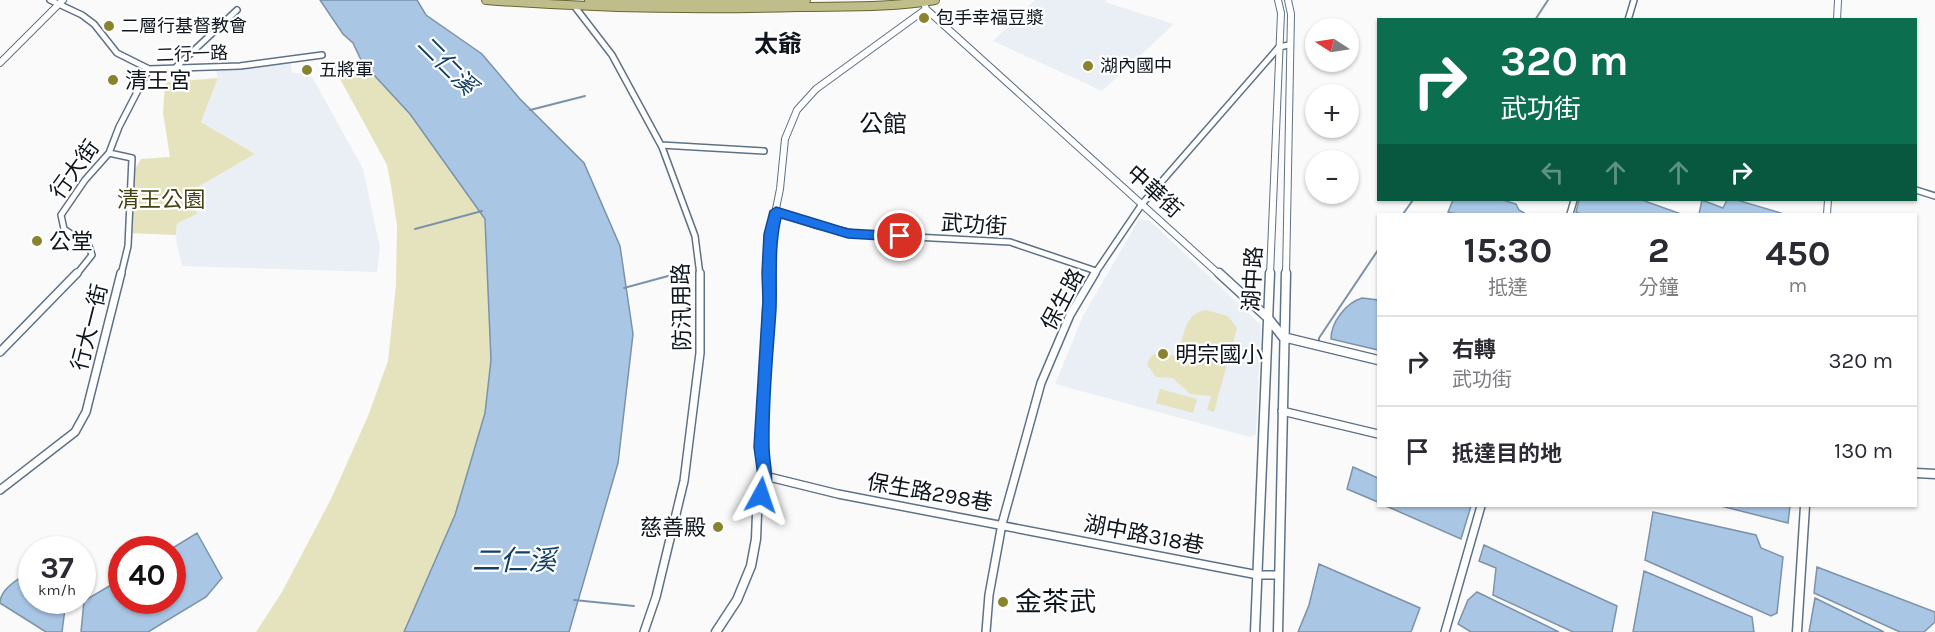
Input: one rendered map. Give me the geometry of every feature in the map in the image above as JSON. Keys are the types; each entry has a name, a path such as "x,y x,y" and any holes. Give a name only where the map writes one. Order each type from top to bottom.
{"main road":[{"path":"486,0 575,7 847,7 925,4 935,0"},
{"path":"589,0 703,6 806,0"}],"street":[{"name":"二行一路","path":"50,0 62,2 94,24 117,53 149,69 173,70 260,64 322,55"},
{"name":"湖中路","path":"1256,632 1281,13 1278,0"},
{"name":"湖中路","path":"1278,632 1288,45 1291,14 1288,0"},
{"path":"1629,18 1634,0"},
{"path":"1837,18 1838,0"},
{"path":"0,63 62,2"},
{"path":"716,632 737,600 748,576 765,476 761,447 769,300 768,273 771,234 785,140 797,110 827,79 925,4"},
{"name":"中華街","path":"925,4 1268,318 1283,337"},
{"name":"防汛用路","path":"575,7 617,63 661,145 695,236 700,261 700,353 684,481 644,632"},
{"path":"173,70 237,10"},
{"path":"1279,47 1288,45"},
{"name":"保生路","path":"986,632 989,595 1002,524 1044,376 1070,315 1096,271 1142,204 1279,47"},
{"name":"行大街","path":"0,352 68,285 92,255 88,246 64,229 61,215 85,180 109,153 118,127 149,69"},
{"path":"661,145 764,151"},
{"name":"行大一街","path":"0,490 66,441 75,432 86,412 128,246 130,225 132,158 109,153"},
{"path":"1917,190 1935,196"},
{"name":"武功街","path":"776,211 815,225 857,234 1010,242 1096,271"},
{"path":"1283,337 1377,360"},
{"path":"1282,411 1377,434"},
{"path":"1917,473 1935,474"},
{"name":"保生路298巷","path":"765,476 852,496 1002,524"},
{"path":"1445,632 1481,507"},
{"path":"1797,632 1805,507"},
{"name":"湖中路318巷","path":"1002,524 1258,575 1279,575"}],"shaded area":[{"name":"湖內國中","path":"1035,0 1107,0 1105,2 1174,24 1102,91 993,41"},
{"path":"290,61 292,73 310,73 363,169 380,247 377,272 182,266 176,240 177,223 189,192 255,154 201,122 218,78 215,67"},
{"name":"明宗國小","path":"1139,219 1149,220 1261,325 1256,434 1250,437 1055,384 1083,316"}],"green space":[{"path":"362,62 410,114 485,219 491,360 485,413 455,515 404,632 256,632 282,592 331,499 368,416 388,361 396,285 397,225 391,186 387,165 333,66"},
{"name":"清王公園","path":"218,78 201,122 255,154 189,192 197,214 177,223 176,235 128,233 132,174 141,159 170,157 163,113 165,85 168,82"},
{"path":"1206,310 1228,316 1237,328 1214,412 1207,410 1211,396 1190,394 1173,378 1156,377 1147,365 1151,357 1158,353 1174,356 1179,353 1189,320 1199,312"},
{"path":"1160,389 1197,399 1193,413 1156,403"}],"water":[{"name":"二仁溪","path":"320,0 417,0 426,15 482,54 520,99 584,163 620,246 633,334 618,463 569,632 404,632 455,515 485,413 491,360 485,219 410,114 362,62 353,43 343,34"},
{"path":"1453,201 1506,201 1516,204 1519,210 1524,213 1452,213 1448,212"},
{"path":"1579,201 1645,201 1678,213 1578,213 1576,212"},
{"path":"1702,201 1723,208 1726,201 1740,201 1781,213 1699,213"},
{"path":"1362,298 1377,300 1377,350 1331,339 1340,314 1356,300"},
{"path":"1353,467 1377,478 1377,502 1347,489"},
{"path":"1388,507 1471,507 1461,539"},
{"path":"1725,507 1790,507 1788,523"},
{"path":"1653,512 1756,535 1761,548 1783,557 1777,613 1771,616 1645,560"},
{"path":"197,533 222,578 206,597 186,609 186,540"},
{"path":"1484,545 1617,606 1612,632 1573,632 1493,595 1496,568 1479,561"},
{"path":"1319,564 1420,608 1411,632 1298,632 1309,605"},
{"path":"1817,567 1935,612 1935,622 1924,632 1900,632 1814,593"},
{"path":"1644,571 1752,617 1754,632 1633,632"},
{"path":"17,580 18,614 64,614 62,632 46,632 0,603 3,593"},
{"path":"108,587 108,614 178,614 148,632 81,632 83,614 96,614 96,594"},
{"path":"1477,592 1559,632 1471,632 1458,624 1468,600"},
{"path":"1815,598 1884,632 1809,632"}],"waterway":[{"path":"1536,18 1548,0"},
{"path":"530,110 585,96"},
{"path":"1404,213 1412,201"},
{"path":"415,229 482,211"},
{"path":"1319,343 1319,338 1377,251"},
{"path":"624,288 679,273"},
{"path":"574,600 634,606"}],"place":[{"name":"包手幸福豆漿","path":"924,18"},
{"name":"二層行基督教會","path":"109,26"},
{"name":"湖內國中","path":"1088,66"},
{"name":"五將軍","path":"307,70"},
{"name":"清王宮","path":"113,80"},
{"name":"公堂","path":"37,241"},
{"name":"明宗國小","path":"1163,354"},
{"name":"慈善殿","path":"718,527"},
{"name":"金茶武","path":"1003,602"}],"district":[{"name":"太爺","path":"778,44"},
{"name":"公館","path":"883,124"}],"route":[{"path":"761,495 765,476 761,447 769,300 768,273 771,234 776,211 815,225 848,233 900,236"}]}
